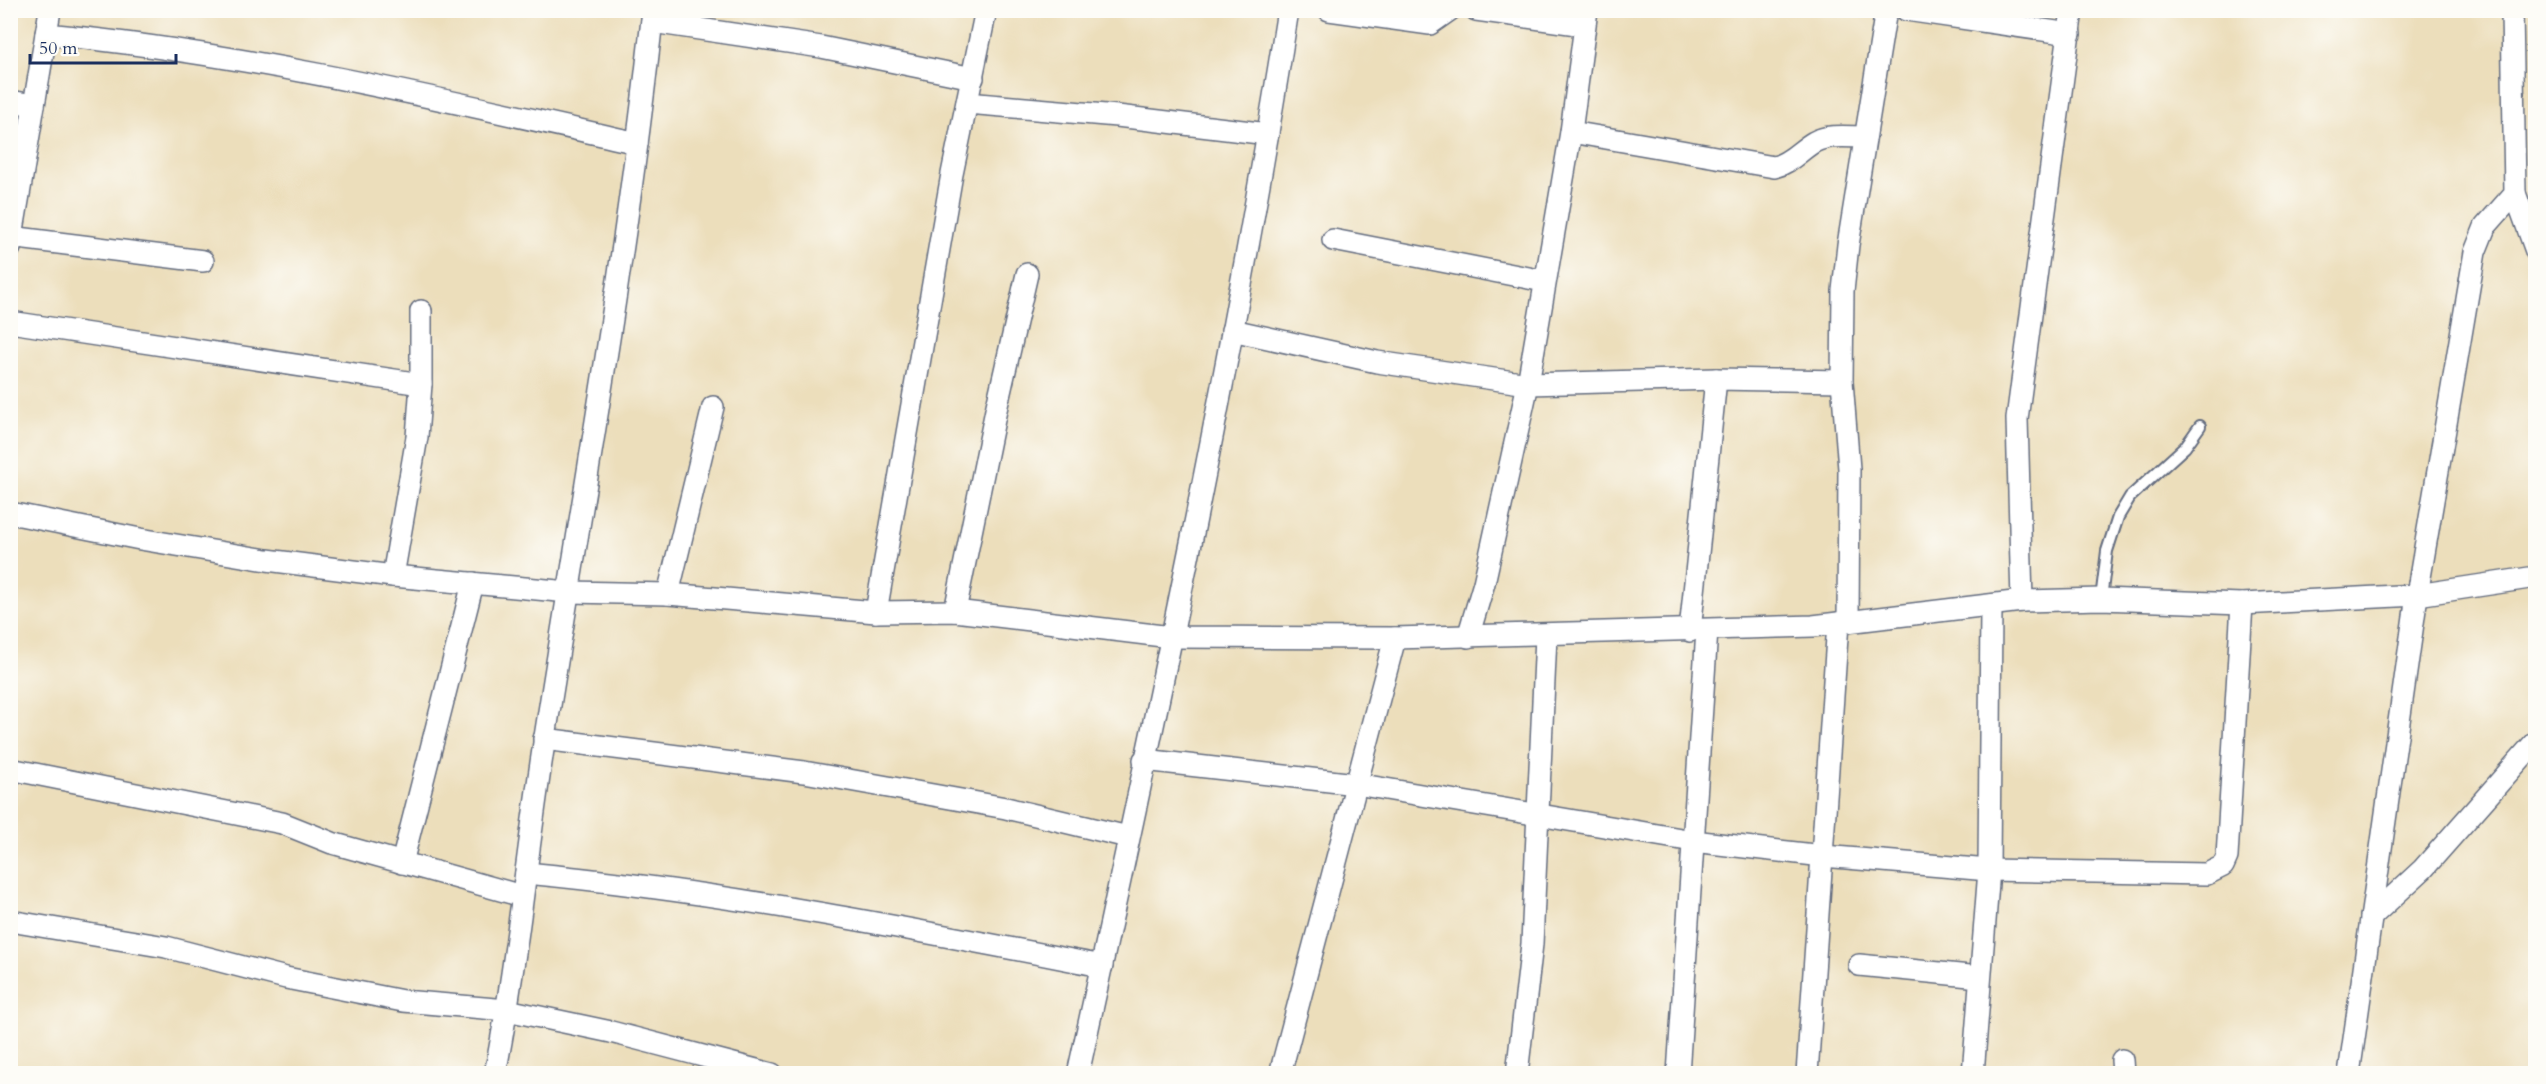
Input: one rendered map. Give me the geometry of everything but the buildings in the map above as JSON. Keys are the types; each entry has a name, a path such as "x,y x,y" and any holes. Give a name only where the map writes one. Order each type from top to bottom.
{"street":[{"path":"50,10 11,241 203,261"},
{"path":"876,612 952,174 986,10"},
{"path":"1078,1074 1171,637 1232,330 1288,10"},
{"path":"1329,10 1431,24 1450,10"},
{"path":"1468,637 1484,583 1528,384 1571,132 1586,18 1476,10"},
{"path":"1807,1074 1843,622 1849,469 1842,381 1844,279 1886,10"},
{"path":"1906,10 2070,34"},
{"path":"2022,602 2017,419 2029,313 2072,10"},
{"path":"2512,10 2515,193 2535,249"},
{"path":"495,1074 507,1010 544,739 638,143 652,16 973,78"},
{"path":"46,34 166,48 356,80 638,143"},
{"path":"10,101 34,105"},
{"path":"967,103 1117,116 1268,134"},
{"path":"1571,132 1774,167 1789,161 1815,142 1831,136 1865,137"},
{"path":"2349,1074 2417,595 2475,252 2485,227 2515,193"},
{"path":"1334,240 1544,281"},
{"path":"955,611 974,529 996,410 1027,274"},
{"path":"393,576 417,436 421,384 421,311"},
{"path":"10,322 421,384"},
{"path":"1232,330 1377,362 1528,384 1716,379 1842,381"},
{"path":"1678,1074 1693,841 1698,630 1716,379"},
{"path":"668,594 713,407"},
{"path":"10,513 221,552 393,576 569,592 668,594 876,612 955,611 1171,637 1546,636 1698,630 1843,622 2022,602 2101,599 2242,604 2417,595 2535,577"},
{"path":"402,863 473,582"},
{"path":"1144,760 1356,784 1693,841 1823,856 1989,870 2206,874 2223,866 2227,857 2242,604"},
{"path":"1973,1074 1989,870 1991,605"},
{"path":"1517,1074 1532,944 1536,814 1546,636"},
{"path":"1280,1074 1395,638"},
{"path":"544,739 804,772 1006,808 1128,837"},
{"path":"2371,917 2423,868 2535,741"},
{"path":"10,769 282,824 332,843 522,896"},
{"path":"526,873 588,879 830,914 1102,966"},
{"path":"10,921 166,947 286,978 403,1001 507,1010 611,1032 771,1073"},
{"path":"1859,965 1980,977"}],"lane":[{"path":"2101,599 2107,551 2118,517 2130,496 2185,447 2200,426"}]}
